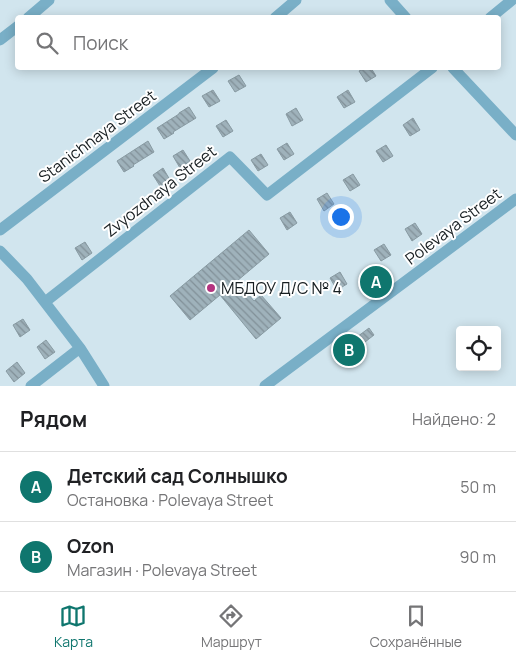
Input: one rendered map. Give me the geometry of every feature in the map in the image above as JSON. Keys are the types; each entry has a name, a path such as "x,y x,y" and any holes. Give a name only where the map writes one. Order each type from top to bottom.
{"street":[{"path":"32,15 50,0"},
{"path":"278,15 296,0"},
{"path":"390,0 403,15"},
{"path":"494,15 512,0"},
{"path":"0,40 15,28"},
{"name":"Stanichnaya Street","path":"0,230 210,70"},
{"name":"Zvyozdnaya Street","path":"45,302 230,157 267,195 429,70"},
{"path":"455,70 516,135"},
{"name":"Polevaya Street","path":"265,386 516,199"},
{"path":"0,252 27,279 45,302 80,348 104,386"},
{"path":"31,386 80,348"}],"building":[{"path":"372,70 376,76 366,82 359,71"},
{"path":"239,75 246,86 235,92 228,81"},
{"path":"213,90 220,101 209,107 202,96"},
{"path":"348,90 355,102 344,108 337,97"},
{"path":"189,107 196,118 164,139 157,128"},
{"path":"296,108 303,120 292,126 286,114"},
{"path":"413,118 420,130 410,136 403,125"},
{"path":"226,120 233,131 223,137 216,126"},
{"path":"148,141 154,152 124,172 117,161"},
{"path":"287,143 294,154 284,160 277,149"},
{"path":"386,145 393,156 383,162 376,151"},
{"path":"183,150 190,161 180,168 173,156"},
{"path":"261,154 268,165 258,171 251,160"},
{"path":"163,168 170,180 160,186 153,175"},
{"path":"353,174 360,185 350,191 343,180"},
{"path":"327,193 334,204 324,211 317,199"},
{"path":"290,212 297,223 287,230 280,218"},
{"path":"415,223 422,234 412,241 405,229"},
{"name":"МБДОУ Д/С № 4","path":"249,230 269,254 237,281 254,301 261,295 281,318 256,339 220,295 190,320 170,296"},
{"path":"85,242 92,253 82,260 75,248"},
{"path":"384,244 391,255 381,261 374,250"},
{"path":"340,272 347,284 337,290 330,278"},
{"path":"23,319 30,330 20,337 13,325"},
{"path":"369,328 374,335 347,356 341,349"},
{"path":"46,340 55,352 45,359 37,347"},
{"path":"17,362 25,373 14,382 6,371"}],"place":[{"name":"Детский сад Солнышко","path":"376,282"},
{"name":"МБДОУ Д/С № 4","path":"211,288"},
{"name":"Ozon","path":"349,350"}]}
